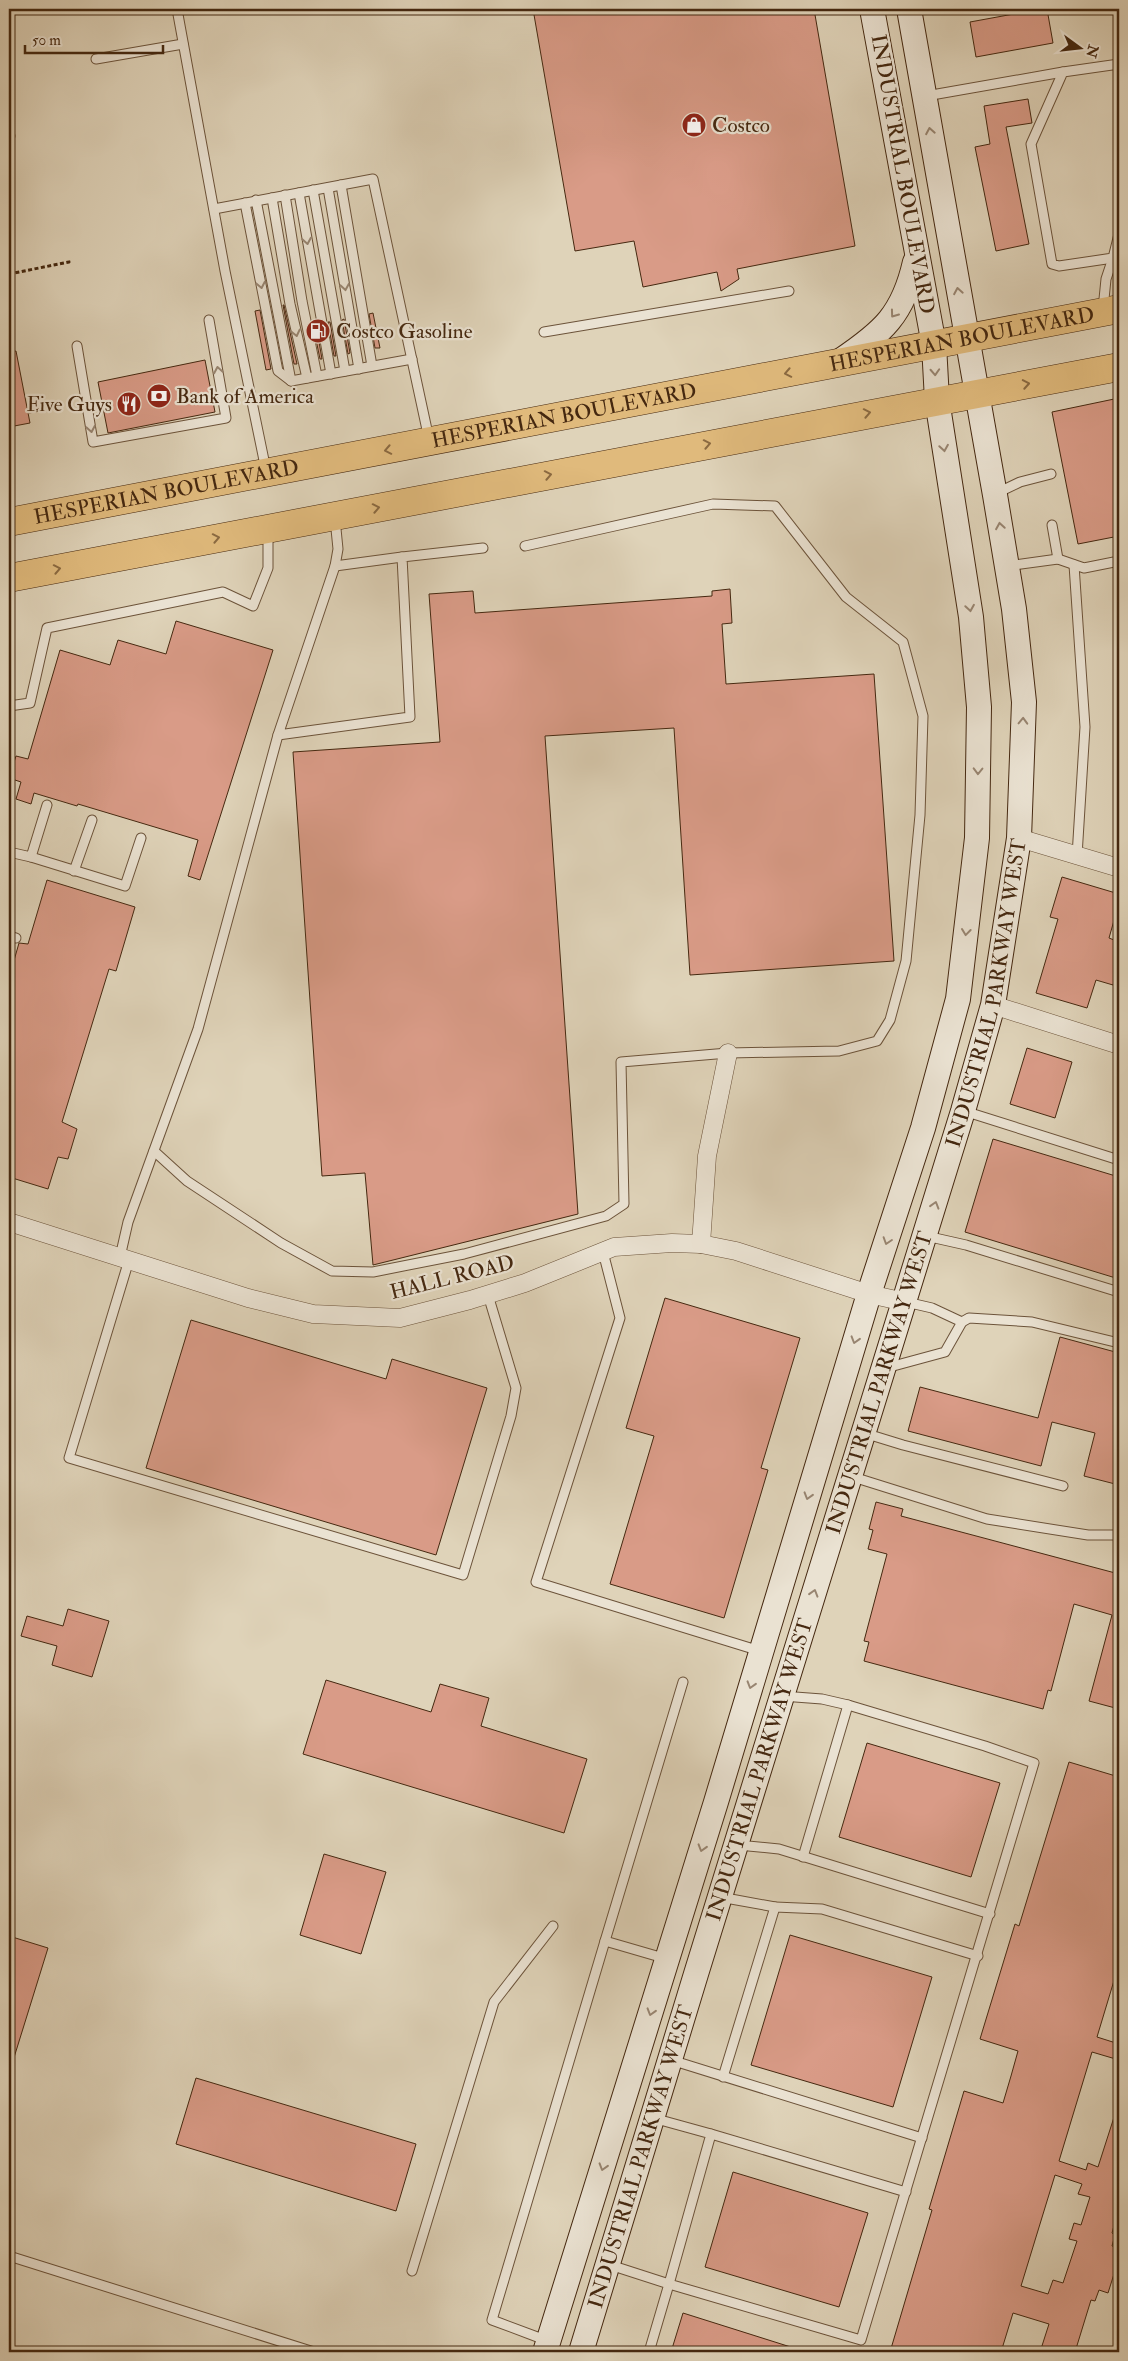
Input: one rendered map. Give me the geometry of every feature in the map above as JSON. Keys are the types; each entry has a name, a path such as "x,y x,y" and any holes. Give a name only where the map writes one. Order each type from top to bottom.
{"main road":[{"name":"INDUSTRIAL BOULEVARD","path":"872,9 934,345 937,400"},
{"name":"INDUSTRIAL BOULEVARD","path":"909,9 978,392"},
{"path":"836,364 870,340 895,314 910,284 917,253"},
{"name":"HESPERIAN BOULEVARD","path":"9,522 1111,311"},
{"path":"9,578 978,392 1119,367"},
{"name":"INDUSTRIAL PARKWAY WEST","path":"581,2352 736,1844 905,1302 993,1005 1019,838 1024,702 1014,609 978,392"},
{"name":"INDUSTRIAL PARKWAY WEST","path":"547,2346 762,1651 870,1294 923,1128 958,999 977,838 979,707 971,617 937,400"},
{"path":"666,1962 696,1974"}],"street":[{"path":"1019,838 1119,868"},
{"path":"993,1005 1119,1045"},
{"path":"701,1244 707,1156 728,1053"},
{"name":"HALL ROAD","path":"9,1222 248,1298 313,1314 400,1318 525,1283 614,1247 672,1243 701,1244 736,1251 870,1294 905,1302"}],"lane":[{"path":"177,9 214,209 267,473"},
{"path":"96,59 183,44"},
{"path":"924,96 1119,64"},
{"path":"1063,72 1032,144 1052,264 1059,266 1113,258"},
{"path":"214,209 373,180 430,442"},
{"path":"341,185 372,366"},
{"path":"328,188 359,369"},
{"path":"313,190 345,371"},
{"path":"299,193 331,374"},
{"path":"285,195 302,301 317,376"},
{"path":"272,198 290,304 307,378"},
{"path":"256,200 291,381"},
{"path":"245,202 278,371 291,381 412,359"},
{"path":"1111,311 1106,279 1119,234"},
{"path":"544,332 789,290"},
{"path":"77,346 93,442 226,418 209,320"},
{"path":"995,495 1020,482 1051,474"},
{"path":"154,1151 187,1181 280,1244 332,1271 373,1272 464,1254 606,1216 624,1204 621,1062 728,1053 840,1051 877,1041 890,1020 906,961 920,815 923,716 904,642 846,597 775,506 713,504 525,546"},
{"path":"335,516 338,549 335,566 313,626 278,735 198,1029 128,1222 124,1258 69,1458 463,1575 511,1416 516,1388 488,1294"},
{"path":"1052,525 1058,560"},
{"path":"9,706 30,703 47,628 223,592 253,606 268,568 268,529"},
{"path":"335,566 402,556 483,548"},
{"path":"278,735 410,717 402,556"},
{"path":"1006,566 1058,560 1084,568 1119,561"},
{"path":"1074,565 1085,728 1077,856"},
{"path":"31,858 47,805"},
{"path":"74,871 92,820"},
{"path":"9,852 125,886 141,838"},
{"path":"963,1111 1119,1160"},
{"path":"925,1236 966,1245 1119,1292"},
{"path":"603,1252 620,1318 536,1582 762,1651"},
{"path":"905,1302 932,1308 962,1322"},
{"path":"884,1369 945,1352 962,1322 969,1318 1032,1322 1119,1344"},
{"path":"864,1432 903,1445 1063,1486"},
{"path":"850,1476 987,1518 1088,1535 1119,1535"},
{"path":"547,2346 492,2320 683,1682"},
{"path":"607,2264 861,2340 978,1956 1034,1763 985,1746 822,1699 782,1696"},
{"path":"803,1857 848,1706"},
{"path":"736,1844 779,1849 990,1914"},
{"path":"720,1897 775,1907 822,1909 978,1956"},
{"path":"724,2077 775,1907"},
{"path":"412,2271 494,2002 553,1926"},
{"path":"606,1941 666,1962"},
{"path":"671,2060 922,2138"},
{"path":"652,2118 906,2192"},
{"path":"649,2352 710,2134"},
{"path":"9,2256 314,2352"}],"path":[{"path":"9,274 69,262 68,258"},
{"path":"29,412 45,409"}],"building":[{"name":"Costco","path":"533,9 814,9 855,246 737,269 739,279 721,291 717,272 643,287 634,241 575,251"},
{"path":"1047,9 1053,43 976,57 970,22"},
{"path":"1028,99 1032,123 1006,127 1029,244 996,251 975,147 990,144 984,106"},
{"path":"284,305 297,364 294,364"},
{"path":"260,310 271,369 266,370 255,311"},
{"path":"373,313 380,348 375,348 369,314"},
{"path":"344,319 350,353 348,354 342,320"},
{"path":"328,322 330,322 336,356 334,356"},
{"path":"313,325 316,325 322,359 320,359"},
{"path":"16,351 30,423 9,427 9,352"},
{"path":"205,360 215,412 108,433 98,382"},
{"path":"1119,398 1119,536 1078,544 1052,412"},
{"path":"730,589 732,623 722,624 726,684 874,674 894,961 690,975 674,728 545,736 578,1214 373,1265 365,1173 322,1176 293,752 440,742 429,594 473,591 475,613 712,596 712,591"},
{"path":"176,621 273,650 200,880 188,876 198,840 78,804 77,806 34,793 31,804 16,799 21,782 9,778 16,756 28,759 60,650 110,665 118,640 166,654"},
{"path":"1062,877 1119,894 1119,903 1109,938 1119,942 1119,965 1113,985 1096,980 1087,1008 1036,993 1058,919 1050,917"},
{"path":"47,880 135,907 116,971 109,969 62,1122 77,1129 68,1159 58,1157 48,1189 9,1177 9,978 19,943 28,944"},
{"path":"1027,1048 1072,1062 1055,1118 1010,1104"},
{"path":"993,1139 1119,1177 1119,1279 965,1232"},
{"path":"665,1298 800,1338 761,1468 768,1470 724,1618 610,1584 654,1436 626,1428"},
{"path":"191,1320 386,1379 392,1359 487,1388 436,1555 146,1468"},
{"path":"1060,1337 1119,1353 1119,1485 1084,1476 1095,1433 1052,1422 1041,1466 908,1431 920,1387 1038,1418"},
{"path":"876,1502 903,1509 901,1516 1119,1574 1119,1709 1089,1701 1112,1615 1074,1604 1051,1691 1048,1690 1043,1709 864,1661 869,1642 864,1641 887,1554 868,1549 873,1530 869,1529"},
{"path":"68,1609 109,1621 92,1677 52,1665 57,1646 21,1636 27,1616 63,1626"},
{"path":"326,1680 431,1712 440,1684 489,1698 481,1726 587,1759 564,1833 303,1754"},
{"path":"867,1743 1000,1783 971,1877 839,1837"},
{"path":"1069,1762 1119,1777 1119,1964 1097,2037 1119,2044 1119,2060 1092,2052 1059,2161 1086,2170 1088,2163 1098,2167 1116,2111 1119,2112 1119,2207 1112,2233 1115,2235 1112,2246 1119,2248 1119,2256 1114,2274 1108,2293 1099,2290 1095,2301 1091,2300 1075,2352 1040,2352 1049,2324 1013,2313 1001,2352 890,2352 932,2210 929,2209 964,2091 1003,2103 1018,2051 980,2039 1015,1924 1019,1926","holes":["1055,2175 1082,2184 1078,2194 1090,2197 1081,2225 1074,2223 1069,2239 1077,2241 1063,2283 1053,2280 1048,2294 1021,2286"]},
{"path":"324,1854 386,1872 361,1954 300,1935"},
{"path":"790,1935 932,1977 893,2107 751,2065"},
{"path":"9,1936 48,1948 12,2064 9,2064"},
{"path":"196,2078 416,2144 396,2211 176,2144"},
{"path":"733,2172 868,2213 839,2307 705,2267"},
{"path":"683,2313 797,2349 797,2352 671,2352"}],"place":[{"name":"Costco","path":"694,125"},
{"name":"Costco Gasoline","path":"318,331"},
{"name":"Bank of America","path":"159,396"},
{"name":"Five Guys","path":"129,404"}]}
